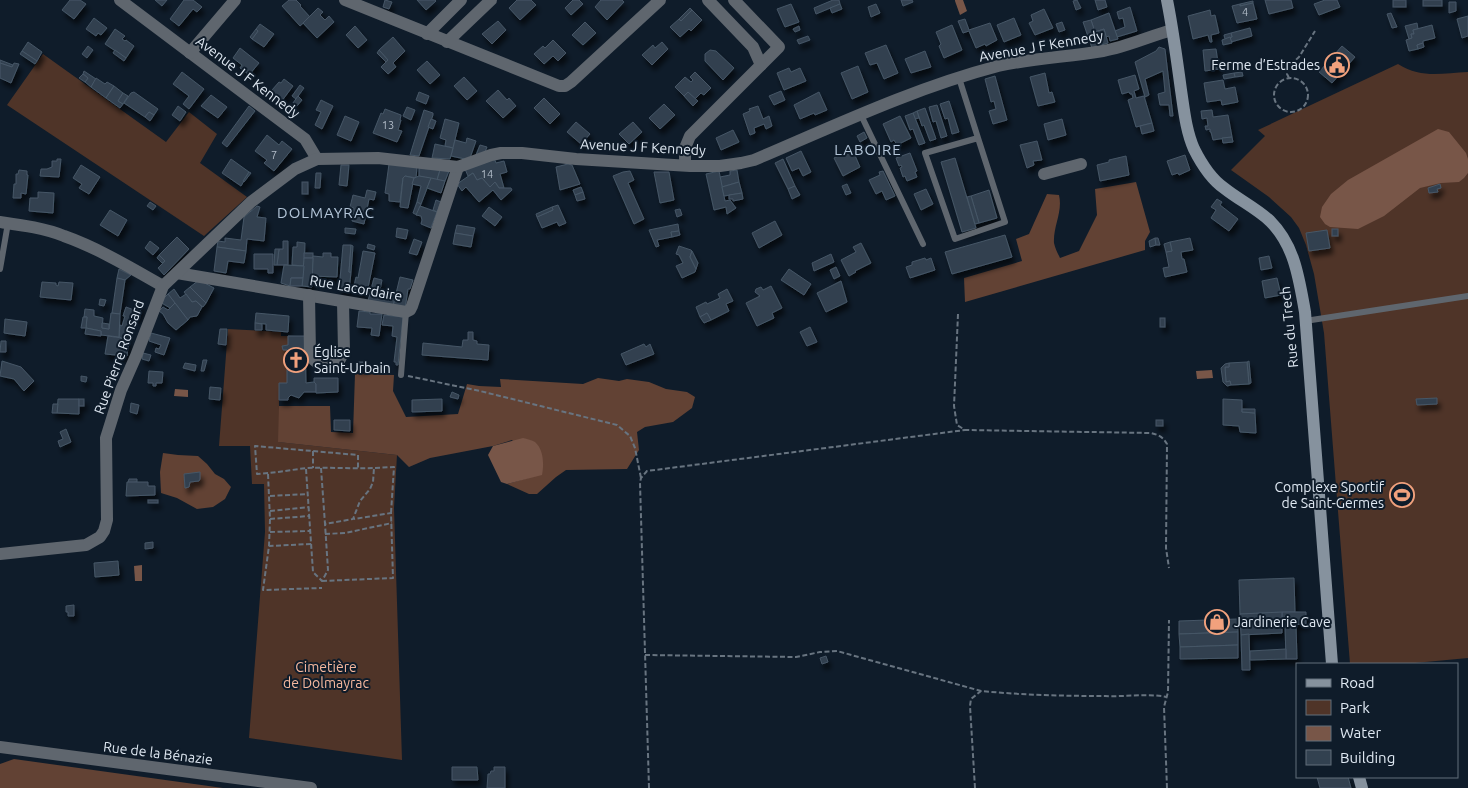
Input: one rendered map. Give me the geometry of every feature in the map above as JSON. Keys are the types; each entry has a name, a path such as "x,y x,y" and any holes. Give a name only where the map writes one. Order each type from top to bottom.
{"street":[{"name":"Avenue J F Kennedy","path":"120,0 305,138 317,159 378,158 458,167 491,155 506,153 576,159 720,166 754,160 930,87 998,66 1106,50 1172,30"},
{"path":"190,53 235,0"},
{"path":"345,0 559,86 565,86 571,82 660,0"},
{"path":"427,34 461,0"},
{"path":"447,42 491,0"},
{"path":"708,0 753,47 761,65"},
{"path":"685,165 685,148 690,136 779,47 734,0"},
{"path":"1168,0 1172,30"},
{"name":"Rue du Trech","path":"1172,30 1186,121 1194,149 1206,169 1218,183 1262,214 1282,236 1294,259 1298,274 1305,321 1332,663"},
{"name":"Rue Pierre Ronsard","path":"0,554 86,545 96,540 104,531 107,520 106,438 121,390 163,286 251,202 295,169 317,159"},
{"path":"1044,174 1081,164"},
{"name":"Rue Lacordaire","path":"177,273 406,312 412,306 458,167"},
{"path":"4,223 62,235 86,244 163,286"},
{"path":"309,295 310,354 319,364 334,364 340,359 344,351 343,302"},
{"name":"Rue de la Bénazie","path":"0,747 311,788"}],"lane":[{"path":"959,78 1005,222 955,239 926,153 978,138"},
{"path":"862,115 922,244"},
{"path":"0,269 4,223"},
{"path":"1305,321 1468,296"},
{"path":"401,375 406,312"}],"path":[{"path":"1289,78 1287,74 1288,67 1299,57 1315,31"},
{"path":"1289,78 1299,80 1307,88 1308,94 1301,108 1290,112 1280,108 1274,98 1276,87 1279,83 1289,78"},
{"path":"958,314 954,406 957,425 965,430"},
{"path":"401,375 480,390 617,425 630,436 635,448 641,478 649,788"},
{"path":"641,478 647,471 965,430 1159,435 1167,444 1166,548 1169,568"},
{"path":"322,582 393,578 391,513 394,467 358,469 306,468 257,474 255,446 358,456 358,469"},
{"path":"313,451 313,468"},
{"path":"306,468 313,572 322,582"},
{"path":"321,468 328,570 322,582"},
{"path":"353,520 360,501 373,482 374,468"},
{"path":"268,474 270,532 263,590 322,588"},
{"path":"269,496 308,494"},
{"path":"270,510 308,507"},
{"path":"325,524 391,513"},
{"path":"270,519 309,516"},
{"path":"325,534 345,533 392,523"},
{"path":"270,532 310,531"},
{"path":"269,546 311,544"},
{"path":"1167,788 1164,707 1167,697 1169,620"},
{"path":"646,655 796,657 837,651 981,691 1107,696 1158,695 1167,697"},
{"path":"975,788 970,706 971,700 981,691"}],"green space":[{"path":"43,54 166,142 189,112 217,134 200,163 247,197 204,236 7,105"},
{"name":"Complexe Sportif de Saint-Germes","path":"1398,64 1415,72 1432,74 1468,72 1468,658 1415,663 1350,663 1324,333 1314,274 1306,245 1299,228 1291,217 1269,197 1231,170 1265,136 1258,130"},
{"name":"Cimetière de Dolmayrac","path":"228,329 281,332 281,336 288,336 288,345 282,346 283,350 287,350 287,383 279,383 279,442 397,455 394,508 402,760 249,738 265,532 264,484 252,484 250,446 219,446"}],"shaded area":[{"path":"1136,182 1150,232 1145,241 1145,250 965,302 964,278 1022,261 1016,239 1029,234 1047,194 1059,195 1060,207 1054,243 1060,258 1079,251 1097,215 1095,189"},
{"path":"355,374 394,375 393,391 406,417 458,414 467,384 501,387 500,379 583,384 598,378 619,381 627,379 649,382 666,389 687,392 695,397 692,408 673,422 645,427 637,432 639,450 627,469 566,470 537,494 529,494 507,484 542,474 512,440 493,446 430,458 409,467 397,455 278,442 279,406 330,406 331,432 353,433"},
{"path":"163,453 198,456 231,487 225,499 213,507 197,509 177,498 161,493 160,472"},
{"path":"14,759 223,788 0,788 0,764"}],"water":[{"path":"955,0 963,0 967,11 960,15"},
{"path":"1438,129 1449,132 1466,153 1468,173 1464,178 1459,182 1441,183 1420,188 1384,216 1358,229 1330,227 1325,224 1320,217 1322,207 1331,194 1348,180"},
{"path":"1212,370 1213,378 1197,379 1196,371"},
{"path":"175,389 188,390 188,397 174,396"},
{"path":"523,438 531,440 538,445 542,453 542,475 507,484 501,482 488,455 493,446"},
{"path":"142,565 142,581 135,581 134,566"}],"building":[{"path":"70,0 80,0 86,4 74,19 62,10"},
{"path":"155,0 167,0 162,6"},
{"path":"184,0 193,0 202,7 197,12 193,9 179,26 170,19"},
{"path":"289,0 296,0 310,17 300,26 282,6"},
{"path":"385,0 392,2 389,9 383,7"},
{"path":"417,0 435,0 436,1 426,10"},
{"path":"517,0 531,0 536,5 520,20 509,8"},
{"path":"573,0 579,0 583,4 571,15 565,8"},
{"path":"601,0 622,0 624,2 607,20 595,7"},
{"path":"833,0 839,0 840,4 816,14 814,8"},
{"path":"901,0 912,0 913,2 903,6"},
{"path":"1077,0 1081,8 1076,10 1073,1"},
{"path":"1095,0 1105,0 1107,7 1098,10"},
{"path":"1265,0 1291,0 1293,8 1269,14"},
{"path":"1325,0 1337,0 1340,7 1319,15 1314,4"},
{"path":"1393,0 1406,0 1406,7 1393,7"},
{"path":"1423,0 1442,0 1442,6 1423,6"},
{"path":"1253,1 1253,3 1240,6 1240,4"},
{"path":"1449,2 1456,2 1456,11 1449,13"},
{"path":"1253,3 1257,19 1237,23 1232,6"},
{"path":"791,4 799,22 785,27 777,9"},
{"path":"840,4 842,9 832,13 830,8"},
{"path":"876,4 880,13 871,17 868,7"},
{"path":"1130,7 1137,31 1117,37 1115,31 1125,27 1123,18 1119,19 1117,12"},
{"path":"318,8 323,12 320,15 325,20 329,16 334,22 317,38 303,23"},
{"path":"690,8 692,10 681,21 679,19"},
{"path":"1044,9 1053,28 1035,35 1029,23 1033,21 1031,15"},
{"path":"692,10 702,20 691,31 689,29 680,37 670,27 679,19 681,21"},
{"path":"1210,10 1211,16 1215,15 1219,33 1211,35 1212,42 1210,42 1208,35 1193,39 1188,16"},
{"path":"1109,13 1118,39 1110,41 1109,36 1106,37 1104,29 1095,32 1091,20"},
{"path":"1391,13 1397,27 1392,28 1387,14"},
{"path":"1468,16 1468,36 1462,38 1457,19"},
{"path":"94,18 107,28 101,35 98,33 96,36 86,29"},
{"path":"1014,18 1021,35 1004,42 997,25"},
{"path":"965,19 969,30 990,23 997,40 986,46 985,44 976,48 969,31 963,33 958,21"},
{"path":"1091,20 1095,32 1104,29 1108,43 1092,48 1083,22"},
{"path":"498,21 506,30 492,44 482,34"},
{"path":"585,22 596,33 583,45 572,35"},
{"path":"1062,22 1065,30 1059,32 1056,24"},
{"path":"1417,23 1418,29 1413,30 1414,34 1411,34 1412,38 1409,39 1405,26"},
{"path":"260,24 274,34 264,47 252,39 258,31 256,29"},
{"path":"952,25 962,50 944,58 936,32"},
{"path":"1432,25 1435,38 1423,41 1423,43 1417,45 1418,49 1409,51 1406,40 1412,38 1413,30"},
{"path":"355,26 367,40 358,48 346,35"},
{"path":"799,26 800,30 795,32 793,29"},
{"path":"1250,28 1252,36 1231,42 1231,33"},
{"path":"115,29 125,36 122,39 134,46 126,58 105,44"},
{"path":"256,29 258,31 252,39 250,37"},
{"path":"1231,33 1232,37 1225,39 1224,35"},
{"path":"808,36 810,40 799,44 797,40"},
{"path":"393,37 405,51 393,63 396,67 388,74 381,67 388,60 379,50"},
{"path":"1230,37 1232,43 1223,45 1222,40"},
{"path":"553,40 566,53 558,61 553,56 544,64 534,54 543,46 545,48"},
{"path":"28,42 42,52 37,61 22,51"},
{"path":"662,42 668,49 652,65 642,55 653,45 655,48"},
{"path":"1423,43 1424,47 1418,49 1417,45"},
{"path":"886,45 898,73 884,79 877,63 870,65 865,53"},
{"path":"88,46 93,50 87,58 82,54"},
{"name":"Ferme d’Estrades","path":"1342,46 1355,57 1332,83 1319,72"},
{"path":"1159,47 1165,49 1173,116 1170,116 1169,105 1160,105 1158,94 1165,92 1163,71 1145,79 1149,95 1145,97 1135,62 1156,51"},
{"path":"240,48 259,63 249,75 240,68 242,65 233,58"},
{"path":"1216,49 1219,69 1205,71 1203,50"},
{"path":"115,50 126,58 124,61 113,53"},
{"path":"379,50 388,60 386,62 377,53"},
{"path":"710,50 716,51 734,68 723,80 705,61 705,54"},
{"path":"22,51 37,61 35,64 20,54"},
{"path":"925,51 931,67 911,73 905,59"},
{"path":"0,60 13,65 12,67 0,63"},
{"path":"427,61 440,75 430,84 417,70"},
{"path":"0,63 12,67 14,63 19,64 11,83 0,78"},
{"path":"858,66 868,92 852,99 841,73"},
{"path":"789,68 791,72 800,68 806,81 784,90 777,73"},
{"path":"84,71 96,79 91,87 85,82 88,78 83,74"},
{"path":"182,72 204,89 189,109 183,104 189,96 173,84"},
{"path":"695,72 711,88 704,95 701,93 695,99 688,92 684,96 675,87 685,77 691,82 693,80 690,77"},
{"path":"1242,72 1243,76 1235,77 1234,73"},
{"path":"1045,73 1049,93 1052,92 1055,102 1038,106 1030,77"},
{"path":"1234,73 1235,77 1224,79 1223,75"},
{"path":"83,74 88,78 85,82 79,78"},
{"path":"1135,75 1139,89 1134,91 1136,98 1144,96 1152,123 1136,127 1128,100 1133,98 1132,94 1129,92 1122,94 1118,80"},
{"path":"995,76 1007,120 993,124 989,111 996,109 994,101 991,102 985,79"},
{"path":"464,77 477,91 467,100 454,86"},
{"path":"96,78 105,84 107,82 114,86 106,98 91,87"},
{"path":"284,79 293,86 281,102 271,95 274,92 272,90"},
{"path":"1223,80 1225,89 1235,87 1238,102 1222,105 1221,100 1207,102 1204,83"},
{"path":"300,85 304,88 296,99 292,96"},
{"path":"114,86 123,93 118,101 123,104 120,108 106,98"},
{"path":"498,90 516,106 503,118 486,101"},
{"path":"781,91 785,100 774,105 769,96"},
{"path":"134,92 158,109 154,115 149,112 145,117 124,103 131,93"},
{"path":"419,92 429,96 426,104 416,100"},
{"path":"688,92 698,101 693,106 684,96"},
{"path":"819,92 827,110 800,119 794,105"},
{"path":"123,93 128,96 123,104 118,101"},
{"path":"211,95 227,107 218,118 201,106"},
{"path":"298,96 302,100 297,106 293,103"},
{"path":"544,98 560,114 550,124 534,108"},
{"path":"321,100 333,106 322,129 315,125 321,112 316,110"},
{"path":"949,101 959,132 952,134 948,118 945,119 940,104"},
{"path":"664,104 675,115 660,129 649,118"},
{"path":"937,105 947,136 941,138 936,121 933,122 929,107"},
{"path":"178,106 186,112 180,121 172,115"},
{"path":"249,106 255,111 227,147 222,143"},
{"path":"758,106 763,119 769,116 772,126 766,129 764,124 754,128 755,133 750,135 743,114 750,111 749,109"},
{"path":"407,107 415,110 411,120 403,116"},
{"path":"925,108 936,139 930,141 917,111"},
{"path":"385,109 401,115 398,130 402,131 397,142 373,133 381,113 383,114"},
{"path":"424,110 433,113 433,115 419,156 410,155"},
{"path":"1212,110 1213,117 1228,115 1232,137 1213,140 1210,129 1206,130 1205,126 1208,126 1207,118 1202,119 1201,111"},
{"path":"917,111 919,118 915,119 913,113"},
{"path":"149,112 154,115 150,121 145,117"},
{"path":"913,113 925,143 919,145 913,129 910,130 905,116"},
{"path":"345,116 359,122 351,141 337,135"},
{"path":"900,116 911,138 897,145 894,140 891,142 883,124"},
{"path":"431,119 436,121 433,129 428,127"},
{"path":"445,119 459,123 453,148 445,146 446,140 440,138"},
{"path":"1062,119 1066,135 1048,140 1044,124"},
{"path":"576,122 590,134 581,144 567,132"},
{"path":"633,122 642,132 629,144 619,134"},
{"path":"1152,123 1154,131 1142,134 1140,126"},
{"path":"733,130 739,142 721,150 716,138"},
{"path":"864,132 867,138 860,142 857,136"},
{"path":"267,135 279,145 282,141 292,149 274,171 264,163 267,160 255,151"},
{"path":"1232,137 1233,142 1223,143 1222,138"},
{"path":"467,138 476,141 470,158 465,159 451,156 455,140 466,143"},
{"path":"1037,141 1042,160 1033,161 1034,165 1027,168 1020,145"},
{"path":"435,144 453,148 450,159 432,158"},
{"path":"480,145 487,147 485,152 476,155"},
{"path":"801,151 811,172 803,176 799,168 792,171 786,158"},
{"path":"853,151 860,167 843,176 834,158"},
{"path":"910,153 917,171 915,172 917,177 907,181 905,176 903,177 900,168 902,167 901,165 899,166 896,158"},
{"path":"1185,155 1190,170 1179,175 1178,173 1172,175 1167,161"},
{"path":"1126,156 1129,175 1100,181 1097,165"},
{"path":"494,158 496,163 504,161 507,172 500,174 504,188 499,188 495,182 490,187 482,178 477,180 473,173 468,176 465,169"},
{"path":"955,158 976,228 962,232 941,162"},
{"path":"57,159 61,159 59,177 40,176 41,169 52,167 52,161 57,161"},
{"path":"231,159 249,172 241,186 222,173"},
{"path":"783,159 795,186 788,189 775,163"},
{"path":"389,164 417,167 416,178 405,176 403,178 400,202 389,201 389,194 385,193"},
{"path":"81,165 100,177 89,194 79,188 82,184 73,178"},
{"path":"341,165 349,165 347,186 339,185"},
{"path":"572,165 580,184 560,190 556,167"},
{"path":"419,168 440,170 437,180 419,176"},
{"path":"19,170 27,171 26,194 21,193 21,198 13,198 16,174 18,174"},
{"path":"440,170 449,171 445,181 437,180"},
{"path":"737,170 739,182 722,187 720,177 730,175 730,171"},
{"path":"630,171 634,180 628,183 644,219 634,224 613,176"},
{"path":"719,171 725,201 730,200 736,208 727,214 726,207 714,210 706,174"},
{"path":"883,171 895,196 886,200 882,191 876,194 869,180 880,175 879,172"},
{"path":"249,172 251,173 244,182 243,181"},
{"path":"654,172 669,172 674,200 660,203"},
{"path":"316,173 321,173 320,188 315,188"},
{"path":"473,173 477,180 482,178 490,187 495,182 499,188 511,188 512,190 501,200 493,190 479,202 466,187 462,191 457,184"},
{"path":"405,176 414,178 408,208 400,207 403,178"},
{"path":"419,176 431,178 421,204 417,202 421,186 412,184 414,178"},
{"path":"431,178 445,181 441,193 427,188"},
{"path":"302,182 308,182 308,194 302,194"},
{"path":"739,182 742,193 724,196 722,187"},
{"path":"847,184 851,193 846,195 842,186"},
{"path":"1440,184 1441,188 1437,189 1438,192 1429,193 1428,188"},
{"path":"795,186 800,195 792,199 788,189"},
{"path":"581,187 583,192 575,195 573,190"},
{"path":"926,189 933,204 921,210 914,194"},
{"path":"367,190 376,192 374,200 369,199 364,224 352,221 354,208 350,207 353,195 365,198"},
{"path":"989,190 997,218 979,223 971,196"},
{"path":"38,192 54,193 53,213 29,211 30,198 38,198"},
{"path":"583,192 585,199 577,201 575,195"},
{"path":"742,193 743,199 733,201 733,199 729,199 729,195"},
{"path":"971,196 979,223 975,224 967,197"},
{"path":"1217,199 1222,202 1220,205 1238,219 1229,231 1211,218 1216,210 1211,207"},
{"path":"436,200 441,202 437,212 433,210"},
{"path":"150,202 156,206 153,210 147,206"},
{"path":"417,202 421,204 417,215 413,213"},
{"path":"558,205 566,223 559,226 557,222 542,228 537,217 553,210 552,207"},
{"path":"257,206 260,207 257,217 266,218 264,241 247,239 246,251 217,247 218,241 225,242 225,238 241,240 244,217"},
{"path":"420,206 437,212 431,228 421,224 421,216 416,215"},
{"path":"489,207 502,217 495,226 482,216"},
{"path":"552,207 553,210 537,217 536,214"},
{"path":"680,209 682,215 677,217 675,210"},
{"path":"110,210 127,220 118,236 100,225"},
{"path":"775,221 782,235 759,248 752,233"},
{"path":"678,224 679,231 671,232 672,237 657,240 659,246 656,247 649,230"},
{"path":"457,225 475,228 473,236 455,233"},
{"path":"345,228 356,229 355,234 345,233"},
{"path":"397,228 408,230 406,239 396,237"},
{"path":"1332,229 1338,229 1338,236 1332,236"},
{"path":"1327,230 1330,248 1309,251 1306,233"},
{"path":"679,231 680,235 672,237 671,232"},
{"path":"455,233 473,236 471,247 453,244"},
{"path":"1005,235 1012,257 952,274 945,252"},
{"path":"177,237 189,249 164,275 158,268 165,261 159,255"},
{"path":"1155,238 1156,245 1150,247 1149,241"},
{"path":"1155,238 1158,238 1160,245 1156,245"},
{"path":"1190,238 1193,250 1181,252 1187,272 1165,277 1163,268 1169,267 1166,252 1172,251 1170,242"},
{"path":"414,239 422,242 417,255 409,253"},
{"path":"150,241 159,248 153,255 145,248"},
{"path":"283,241 288,241 288,265 277,265 279,249 283,249"},
{"path":"297,242 305,243 304,266 292,265 293,247 297,247"},
{"path":"1170,242 1172,251 1166,252 1164,244"},
{"path":"861,243 871,263 849,276 841,260 856,252 853,247"},
{"path":"368,244 375,246 374,250 367,248"},
{"path":"343,245 351,245 349,292 339,291"},
{"path":"351,245 353,246 351,272 349,272"},
{"path":"679,246 692,251 690,257 696,269 695,272 682,278 676,266 683,263 679,255 676,254"},
{"path":"217,247 246,251 244,263 228,261 226,273 214,271"},
{"path":"275,249 279,249 277,265 274,265"},
{"path":"363,251 375,253 368,288 354,286 356,277 358,278"},
{"path":"692,251 698,263 696,269 690,257"},
{"path":"304,253 313,253 313,258 304,258"},
{"path":"323,253 331,253 331,257 338,257 337,277 312,276 313,256 323,257"},
{"path":"254,254 273,254 273,273 268,273 268,269 254,269"},
{"path":"831,254 834,262 814,271 812,263"},
{"path":"159,255 165,261 162,263 157,258"},
{"path":"1269,256 1272,268 1261,270 1259,258"},
{"path":"304,258 313,258 312,287 302,286"},
{"path":"925,258 926,260 931,258 935,270 910,278 906,267 912,265 912,262"},
{"path":"284,265 304,266 303,278 291,278 290,286 281,283"},
{"path":"836,267 840,276 834,279 830,270"},
{"path":"119,269 131,275 125,280 117,278"},
{"path":"789,269 811,284 804,295 781,280"},
{"path":"400,277 413,280 410,289 408,289 405,309 393,306"},
{"path":"117,278 125,280 120,314 112,313"},
{"path":"291,278 303,278 302,286 290,286"},
{"path":"374,278 382,280 380,290 396,293 393,306 368,301"},
{"path":"1277,278 1281,295 1265,298 1262,281"},
{"path":"199,280 214,288 206,303 190,287"},
{"path":"841,281 847,302 826,312 817,293"},
{"path":"42,282 56,283 58,286 59,282 73,283 71,300 40,297"},
{"path":"354,286 368,288 367,293 354,291"},
{"path":"771,286 782,308 772,313 774,318 757,326 746,303 760,296 755,292 756,289 761,287 763,290"},
{"path":"190,287 206,303 203,307 196,301 192,302 184,292"},
{"path":"174,289 180,298 186,294 192,302 196,301 202,307 197,316 190,317 188,320 168,294"},
{"path":"727,289 733,301 726,304 729,311 711,320 707,313 700,317 696,307 720,298 718,294"},
{"path":"168,294 175,303 170,308 160,302"},
{"path":"100,299 106,300 104,306 99,305"},
{"path":"136,303 142,305 138,318 132,316"},
{"path":"175,303 188,320 176,330 159,311 163,307 168,310"},
{"path":"126,307 134,310 130,318 126,340 128,340 128,346 121,345 122,338 119,337 120,325 122,326"},
{"path":"85,309 94,310 94,316 103,318 102,328 109,329 111,313 120,314 119,337 101,335 101,331 86,328 87,317 84,317"},
{"path":"359,311 370,312 370,314 382,314 379,336 371,335 372,328 357,327"},
{"path":"256,313 289,316 288,332 266,330 266,324 255,323"},
{"path":"707,313 711,320 704,323 700,317"},
{"path":"384,315 403,317 398,365 394,362 397,337 392,336 393,326 382,325"},
{"path":"83,317 87,317 86,328 81,328"},
{"path":"1160,318 1165,318 1165,327 1160,327"},
{"path":"5,319 27,322 25,336 4,333"},
{"path":"102,323 109,324 109,329 102,328"},
{"path":"255,323 262,324 262,330 255,330"},
{"path":"810,327 817,342 807,346 800,332"},
{"path":"86,328 101,331 101,336 85,334"},
{"path":"220,329 227,329 226,345 218,344"},
{"path":"468,332 473,332 473,340 477,341 477,344 489,345 488,360 422,355 423,343 462,347 463,340 468,340"},
{"path":"151,333 170,338 164,355 155,352 156,348 159,349 161,345 149,341"},
{"path":"108,336 122,338 121,345 128,346 127,356 105,354"},
{"name":"Église Saint-Urbain","path":"288,336 305,336 306,383 314,382 316,384 316,392 304,392 299,398 291,395 288,400 279,400 279,383 287,383 287,350 283,350 282,346 288,345"},
{"path":"1,341 6,341 6,352 0,352"},
{"path":"644,344 646,347 650,344 654,354 626,365 621,354"},
{"path":"143,353 151,355 149,361 142,359"},
{"path":"203,360 207,360 204,371 201,371"},
{"path":"2,361 21,367 34,381 24,391 14,379 0,376"},
{"path":"1249,361 1251,383 1249,384 1247,362"},
{"path":"358,362 366,362 366,368 357,368"},
{"path":"1247,362 1249,384 1231,385 1230,381 1226,382 1225,367 1229,367 1229,363"},
{"path":"185,363 196,365 195,371 183,368"},
{"path":"1229,363 1229,367 1225,367 1226,382 1230,381 1231,385 1227,386 1223,382 1221,368"},
{"path":"149,371 163,372 162,383 156,383 156,386 153,386 153,383 148,383"},
{"path":"81,376 87,377 86,382 81,381"},
{"path":"314,378 338,378 338,392 316,393"},
{"path":"210,387 221,388 220,400 209,399"},
{"path":"452,392 459,395 458,399 450,397"},
{"path":"1437,398 1437,404 1417,405 1416,399"},
{"path":"58,399 79,399 79,414 57,413"},
{"path":"79,399 84,399 84,406 79,406"},
{"path":"442,399 442,411 412,412 412,400"},
{"path":"1223,399 1242,400 1242,412 1255,413 1256,433 1240,432 1239,426 1223,425"},
{"path":"131,403 139,405 137,414 130,412"},
{"path":"53,404 58,404 57,413 52,413"},
{"path":"1242,409 1255,409 1255,413 1242,412"},
{"path":"334,420 350,420 350,431 334,430"},
{"path":"1156,420 1163,420 1163,426 1156,426"},
{"path":"66,429 71,442 60,447 58,441 63,439 60,432"},
{"path":"200,472 199,481 190,482 189,487 185,488 184,474"},
{"path":"129,479 137,479 137,482 128,483"},
{"path":"127,482 148,482 148,486 155,486 155,495 126,496"},
{"path":"148,500 158,500 158,503 148,503"},
{"path":"153,542 153,548 145,549 145,543"},
{"path":"118,561 119,575 95,577 94,563"},
{"path":"1294,578 1295,612 1240,614 1239,580"},
{"path":"74,605 74,616 68,616 66,606"},
{"path":"1282,612 1306,612 1306,624 1282,625"},
{"path":"1282,612 1282,633 1241,635 1240,614"},
{"path":"1237,619 1238,632 1179,634 1179,621"},
{"path":"1285,625 1296,625 1297,659 1286,659"},
{"path":"1238,632 1238,645 1180,647 1179,634"},
{"path":"1249,634 1250,670 1242,670 1241,635"},
{"path":"1238,645 1238,658 1180,659 1180,647"},
{"path":"1286,649 1286,659 1250,660 1250,651"},
{"path":"826,656 828,662 822,664 820,658"},
{"path":"452,767 477,767 478,780 452,780"},
{"path":"494,767 505,767 505,788 487,788 488,774 494,771"},
{"path":"1317,778 1348,778 1351,788 1320,788"}],"place":[{"name":"Ferme d’Estrades","path":"1337,65"},
{"name":"Église Saint-Urbain","path":"296,360"},
{"name":"Complexe Sportif de Saint-Germes","path":"1402,495"},
{"name":"Jardinerie Cave","path":"1217,622"}],"district":[{"name":"LABOIRE","path":"868,149"},
{"name":"DOLMAYRAC","path":"326,212"}]}
